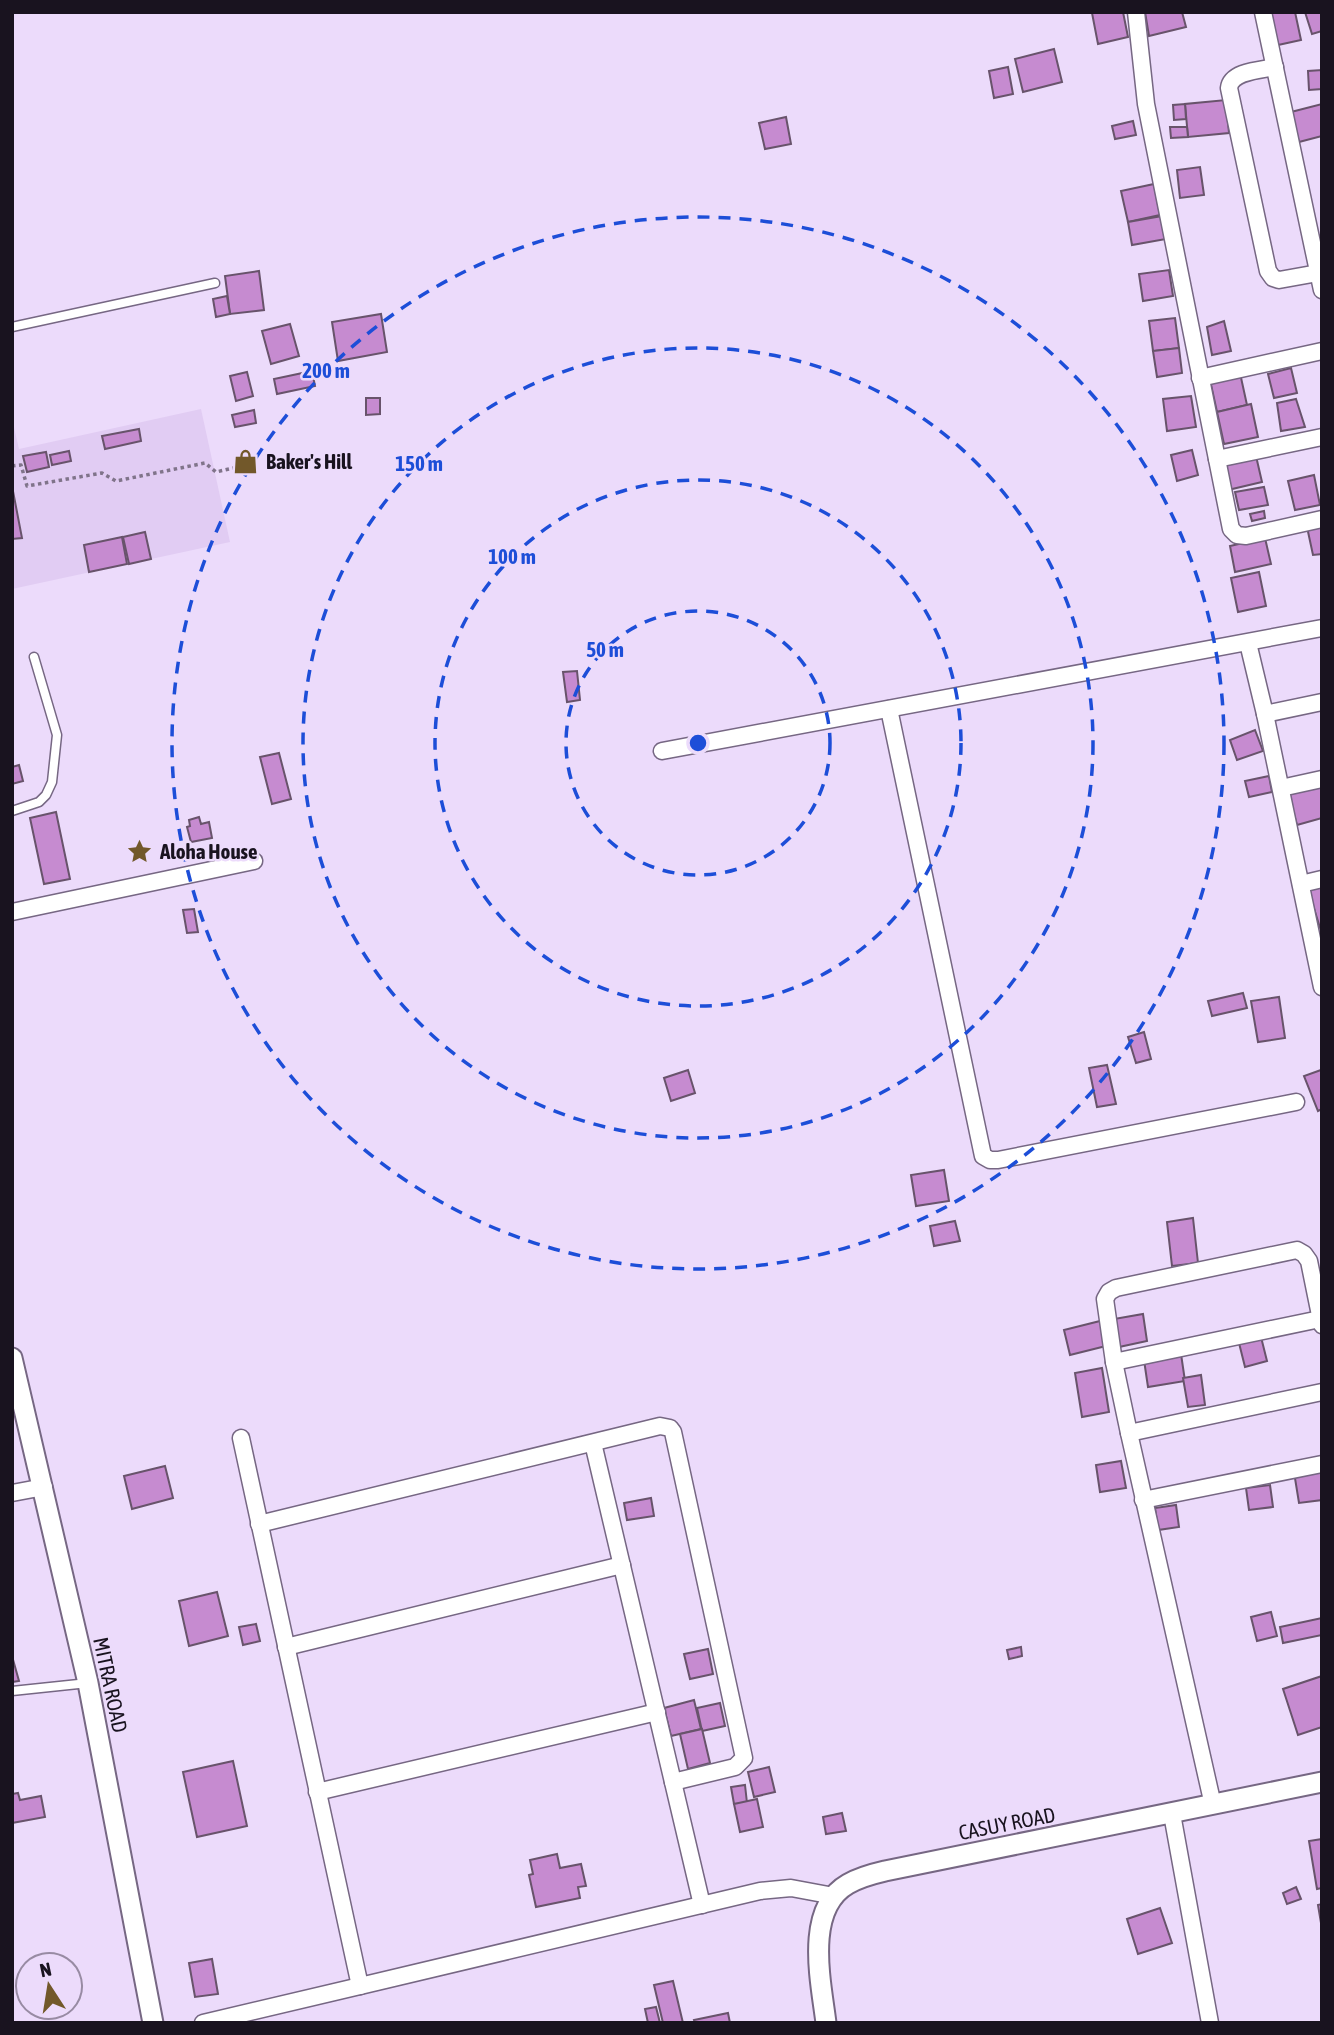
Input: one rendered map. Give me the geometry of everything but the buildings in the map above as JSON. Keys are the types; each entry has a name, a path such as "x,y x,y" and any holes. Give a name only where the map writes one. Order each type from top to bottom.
{"street":[{"path":"1136,12 1146,104 1231,529 1237,535 1246,536 1322,519"},
{"path":"1263,12 1322,290"},
{"path":"1275,67 1235,76 1229,88 1268,271 1273,278 1279,280 1318,273"},
{"path":"1200,378 1322,351"},
{"path":"1217,459 1322,437"},
{"path":"662,751 1322,628"},
{"path":"1248,643 1322,987"},
{"path":"1265,714 1322,702"},
{"path":"889,709 983,1156 998,1160 1296,1102"},
{"path":"1281,788 1322,779"},
{"path":"12,912 254,861"},
{"path":"1301,884 1322,880"},
{"path":"1114,1362 1321,1322 1308,1261 1304,1254 1297,1250 1289,1251 1116,1288 1109,1292 1104,1305 1114,1362 1143,1500 1213,1805"},
{"name":"MITRA ROAD","path":"12,1358 88,1684 153,2023"},
{"path":"1129,1433 1322,1392"},
{"path":"259,1524 660,1426 670,1428 744,1758 735,1767 673,1782"},
{"path":"241,1438 360,1986"},
{"path":"593,1443 702,1905"},
{"path":"1143,1500 1322,1464"},
{"path":"12,1493 44,1487"},
{"path":"286,1647 622,1565"},
{"path":"317,1792 657,1712"},
{"name":"CASUY ROAD","path":"834,1896 846,1885 885,1871 1322,1783"},
{"path":"1172,1814 1210,2023"},
{"path":"203,2023 775,1889 805,1889 834,1896 823,1916 820,1932 818,1965 826,2023"}],"lane":[{"path":"12,327 215,282"},
{"path":"12,811 39,803 52,782 57,735 34,657"},
{"path":"12,1691 88,1684"}],"path":[{"path":"12,466 21,465 27,486 102,473 116,481 205,463 216,472 242,466"}],"shaded area":[{"path":"201,409 230,542 12,589 12,419 19,449"}],"place":[{"name":"Baker's Hill","path":"246,462"},
{"name":"Aloha House","path":"140,852"}]}
